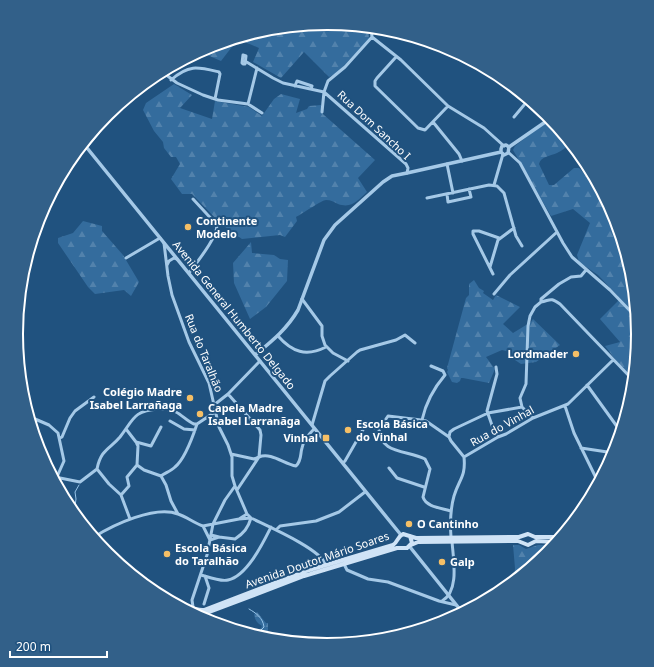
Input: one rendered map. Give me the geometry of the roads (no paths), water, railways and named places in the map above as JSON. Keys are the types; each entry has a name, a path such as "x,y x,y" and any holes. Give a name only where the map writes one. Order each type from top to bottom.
{"main road":[{"path":"548,542 536,541 528,545 519,541 452,539 416,538 405,534 401,535 398,541 399,546 403,548 418,542 452,539 519,537 530,534 532,536 553,537"},
{"path":"524,543 523,540 525,535"},
{"path":"410,536 412,540 410,546"},
{"path":"532,536 532,543"},
{"name":"Avenida Doutor Mário Soares","path":"200,609 204,610 294,575 393,545 398,541"},
{"name":"Avenida Doutor Mário Soares","path":"208,613 304,576 397,548 403,548"}],"street":[{"path":"372,33 372,37 396,57 448,106 484,128 504,146 509,147 545,122"},
{"path":"322,112 324,92 328,81 345,67 372,37"},
{"path":"396,57 377,78 375,81 376,86 418,128 425,130 448,106"},
{"path":"245,61 273,78 295,86 297,81 309,84 312,86 311,89 324,92"},
{"path":"171,80 177,73 195,67 219,72 220,74 215,99"},
{"path":"248,104 258,68"},
{"path":"166,76 171,80 192,91 215,99 248,104 262,113"},
{"name":"Rua Dom Sancho I","path":"324,92 406,164 408,168 407,172"},
{"path":"514,117 525,103"},
{"path":"433,122 459,154 462,161"},
{"path":"494,185 502,153 501,149 504,146"},
{"name":"Avenida General Humberto Delgado","path":"87,147 401,535"},
{"path":"509,147 509,153"},
{"path":"255,355 278,336 293,318 302,299 324,240 332,229 383,182 392,176 407,172 502,153 509,153 520,163 572,257 610,290 630,310"},
{"path":"447,164 453,193"},
{"path":"427,198 494,185 500,188 504,193 516,236 522,246"},
{"path":"447,194 448,202 471,197 469,189"},
{"path":"189,273 211,241 217,229 217,225 193,199"},
{"path":"490,267 499,238 514,228"},
{"path":"493,274 473,234 473,230 499,238"},
{"path":"494,294 510,275 557,232"},
{"path":"126,258 160,238"},
{"name":"Rua do Taralhão","path":"164,243 172,295 189,342 209,383 219,427 231,454 234,486"},
{"path":"167,266 168,261 174,258 177,259"},
{"path":"541,302 541,299 559,284 572,277 581,276 586,270"},
{"path":"302,299 322,326 322,336 326,347 333,353 348,361"},
{"path":"533,418 522,407 520,398 526,384 528,326 530,316 535,307 541,302 549,299 560,304 628,375"},
{"path":"231,454 254,459 263,456 270,456 296,466 299,463 302,447 313,427 325,381 360,350 396,340 405,335 415,343"},
{"path":"278,336 288,347 295,351 310,352 326,347"},
{"name":"Rua do Vinhal","path":"448,594 454,579 450,520 451,511 455,495 464,474 464,457 533,418 565,406 613,360"},
{"path":"214,405 228,394 260,361"},
{"path":"422,420 429,397 436,385 445,375 444,371 431,366"},
{"path":"496,367 497,374 488,405 488,413 494,431 498,437"},
{"path":"587,385 616,427"},
{"path":"228,394 260,430 261,435 259,457 237,490"},
{"path":"60,438 62,437 70,418 75,411 94,397"},
{"path":"565,406 574,434 595,477"},
{"path":"449,437 450,432 454,429 488,413 522,407"},
{"path":"60,478 80,482 97,469 98,462 105,450 119,438 134,417 144,410 171,410 192,423 197,424"},
{"path":"161,476 174,468 180,461 192,439 197,424 215,412"},
{"path":"451,511 427,503 422,496 430,469 425,459 387,446 381,440 379,428 388,416 422,420 442,431 449,437 464,457"},
{"path":"35,420 53,428 60,438 64,460 58,475"},
{"path":"170,421 184,429 195,430"},
{"path":"343,463 346,461 364,428 368,426 379,428"},
{"path":"136,442 151,446 161,427"},
{"path":"121,495 129,486 126,477 137,465 138,446 126,429"},
{"path":"581,448 607,452"},
{"path":"137,465 161,476 178,514"},
{"path":"390,468 397,478 424,487"},
{"path":"97,469 109,484 121,495 130,518"},
{"path":"191,605 201,575 213,524 234,486 247,514 251,518 299,542 322,558 326,565"},
{"path":"276,530 280,526 316,520 339,512 365,492"},
{"path":"98,534 130,518 161,512 178,514 203,526 251,518"},
{"path":"239,519 247,514"},
{"path":"211,535 230,540 236,539 249,527 251,518"},
{"path":"203,526 210,540"},
{"path":"201,575 226,581 239,575 256,554 271,527"},
{"path":"210,540 219,537"},
{"path":"410,546 458,607"},
{"path":"344,564 348,570 368,579 388,582 456,605"},
{"path":"204,604 209,588 205,576"},
{"path":"442,601 448,594"}],"waterway":[{"path":"75,504 75,492 79,485"},
{"path":"249,609 261,618 264,627 261,630"}],"place":[{"name":"Continente Modelo","path":"188,227"},
{"name":"Lordmader","path":"576,354"},
{"name":"Colégio Madre Isabel Larrañaga","path":"190,398"},
{"name":"Capela Madre Isabel Larranãga","path":"200,414"},
{"name":"Escola Básica do Vinhal","path":"348,430"},
{"name":"Vinhal","path":"326,438"},
{"name":"O Cantinho","path":"409,524"},
{"name":"Escola Básica do Taralhão","path":"167,554"},
{"name":"Galp","path":"442,562"}]}
